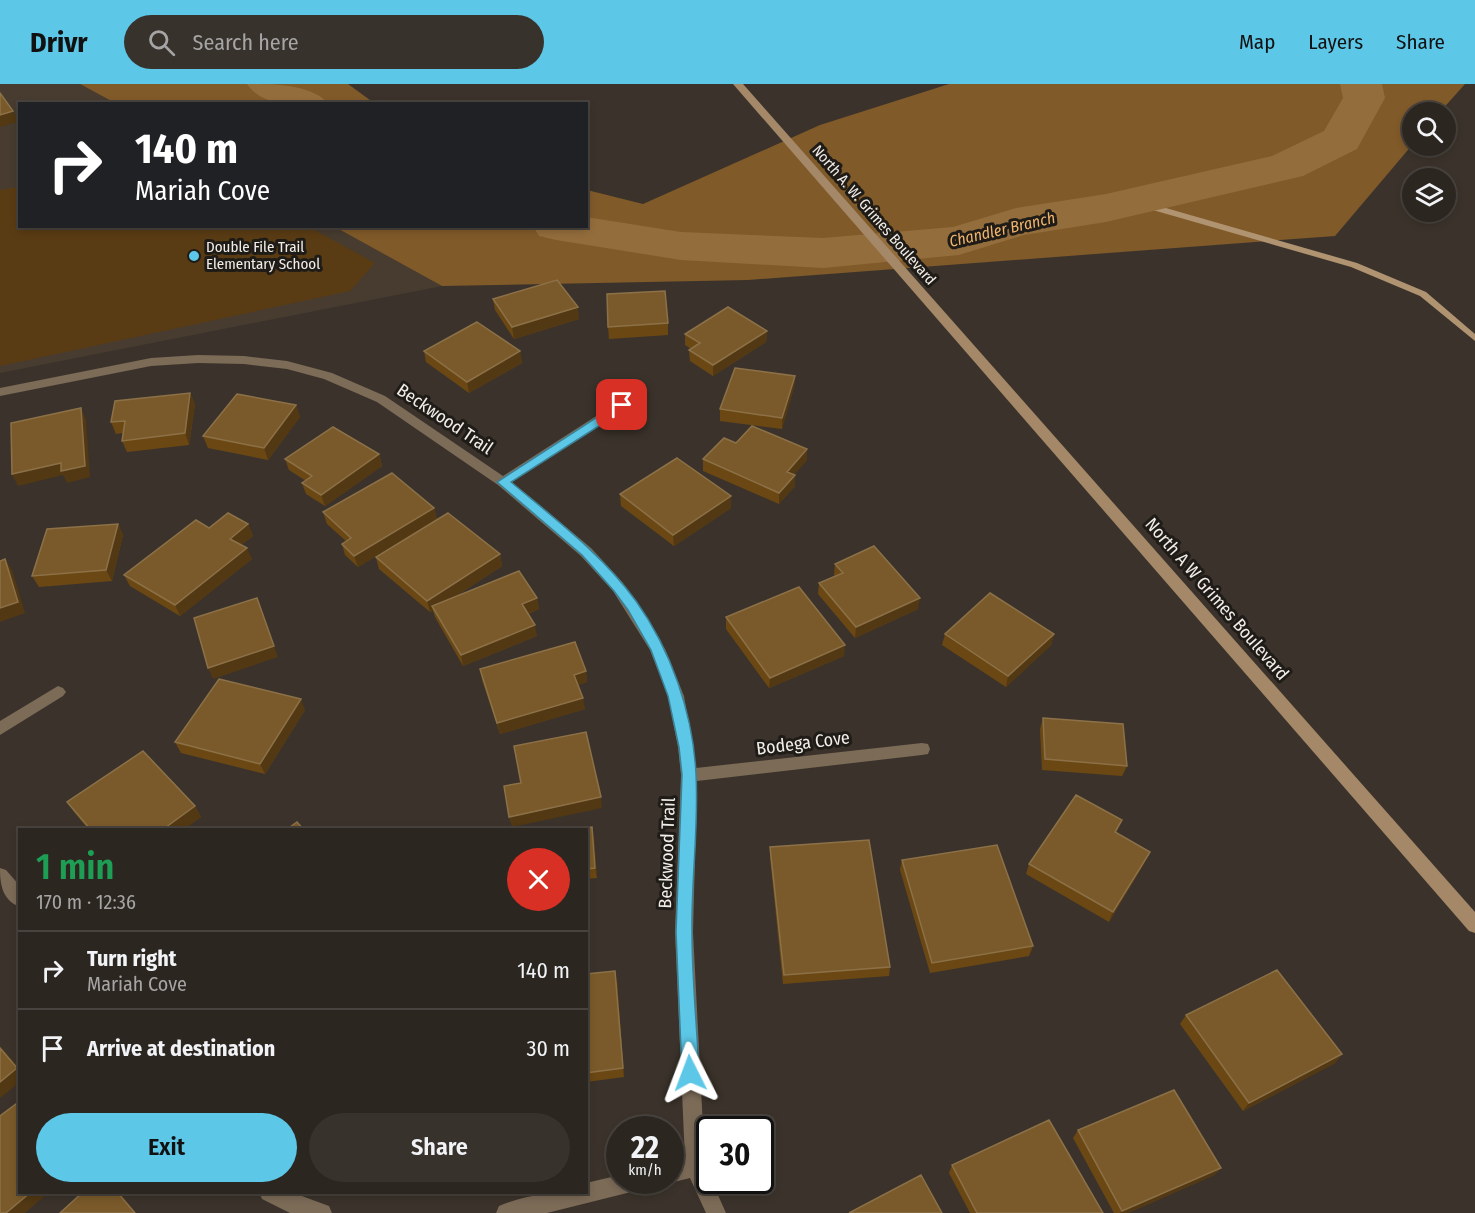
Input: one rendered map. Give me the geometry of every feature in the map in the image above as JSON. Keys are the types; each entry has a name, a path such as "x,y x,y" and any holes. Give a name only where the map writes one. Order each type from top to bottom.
{"main road":[{"name":"North A. W. Grimes Boulevard","path":"738,84 928,299"},
{"name":"North A W Grimes Boulevard","path":"928,299 1475,925"}],"street":[{"name":"Beckwood Trail","path":"0,392 151,362 233,359 287,365 328,376 381,399 503,482 586,552 633,607 657,649 675,696 686,747 689,775 684,932 695,1167 716,1213"},
{"path":"503,482 622,405"},
{"path":"0,729 58,692"},
{"name":"Bodega Cove","path":"689,775 922,749"},
{"path":"0,875 18,897"},
{"path":"684,1170 695,1167"},
{"path":"588,1193 606,1188"},
{"path":"273,1194 295,1205 322,1213"},
{"path":"506,1213 583,1194"}],"shaded area":[{"name":"Double File Trail Elementary School","path":"0,84 80,84 113,102 18,102 18,228 337,228 442,286 0,373"},
{"path":"80,84 348,84 373,102 113,102"},
{"path":"949,84 1465,84 1449,102 1402,102 1403,156 1335,236 748,280 442,286 337,228 588,228 588,190 643,204 820,125"},
{"name":"Double File Trail Elementary School","path":"18,187 18,228 311,228 375,263 350,291 0,366 0,190"}],"building":[{"path":"0,93 13,111 0,115"},
{"path":"557,280 578,307 512,327 493,299"},
{"path":"665,291 668,323 608,327 607,294"},
{"path":"728,307 767,331 713,365 689,350 700,343 685,334"},
{"path":"477,322 520,351 467,382 424,351"},
{"path":"735,368 795,376 782,418 720,409"},
{"path":"190,393 185,433 122,441 125,421 111,422 115,401"},
{"path":"237,394 296,405 264,448 203,436"},
{"path":"81,408 85,466 61,471 61,463 12,474 11,423"},
{"path":"752,426 807,449 787,472 795,475 779,493 703,459 724,438 736,443"},
{"path":"333,427 379,454 321,495 302,483 312,476 285,459"},
{"path":"677,458 731,496 673,535 620,494"},
{"path":"392,473 434,508 354,556 342,544 351,538 323,512"},
{"path":"228,513 248,524 230,539 247,548 175,605 124,575 196,520 209,528"},
{"path":"448,513 500,554 427,601 376,557"},
{"path":"118,524 106,570 32,576 47,529"},
{"path":"874,546 920,598 856,627 819,583 843,573 835,564"},
{"path":"5,559 18,602 0,608 0,561"},
{"path":"519,571 537,598 522,604 535,625 461,655 432,606"},
{"path":"799,587 845,645 770,678 726,617"},
{"path":"990,593 1054,634 1008,676 945,634"},
{"path":"257,598 274,646 208,668 194,618"},
{"path":"575,642 586,671 574,675 583,698 497,723 480,669"},
{"path":"219,679 301,699 260,764 175,742"},
{"path":"1043,718 1123,724 1127,766 1045,759"},
{"path":"586,732 601,797 509,817 504,786 521,783 514,746"},
{"path":"143,751 195,806 165,828 89,828 67,802"},
{"path":"1076,795 1122,820 1115,832 1150,852 1113,912 1029,864"},
{"path":"297,822 302,828 289,828"},
{"path":"592,827 595,868 588,869 588,828 585,828"},
{"path":"869,840 890,967 784,975 770,847"},
{"path":"997,845 1033,946 932,963 902,860"},
{"path":"1277,970 1342,1054 1249,1103 1186,1015"},
{"path":"615,971 623,1068 588,1073 588,974"},
{"path":"0,1048 17,1068 0,1082"},
{"path":"1174,1090 1221,1168 1122,1211 1078,1130"},
{"path":"18,1102 18,1194 29,1194 6,1213 0,1213 0,1116"},
{"path":"1049,1120 1103,1213 977,1213 952,1165"},
{"path":"921,1175 942,1213 849,1213"},
{"path":"81,1194 119,1194 135,1213 60,1213"}],"waterway":[{"name":"Chandler Branch","path":"268,84 304,102"},
{"name":"Chandler Branch","path":"568,228 681,246 823,253 959,241 1016,222 1106,208 1287,166 1341,140 1364,98 1361,84"},
{"path":"1135,202 1354,265 1423,294 1475,338"}],"place":[{"name":"Double File Trail Elementary School","path":"194,256"}],"route":[{"path":"622,405 503,482 586,552 618,587 633,607 657,649 675,696 686,747 689,775 684,932 690,1073"}]}
